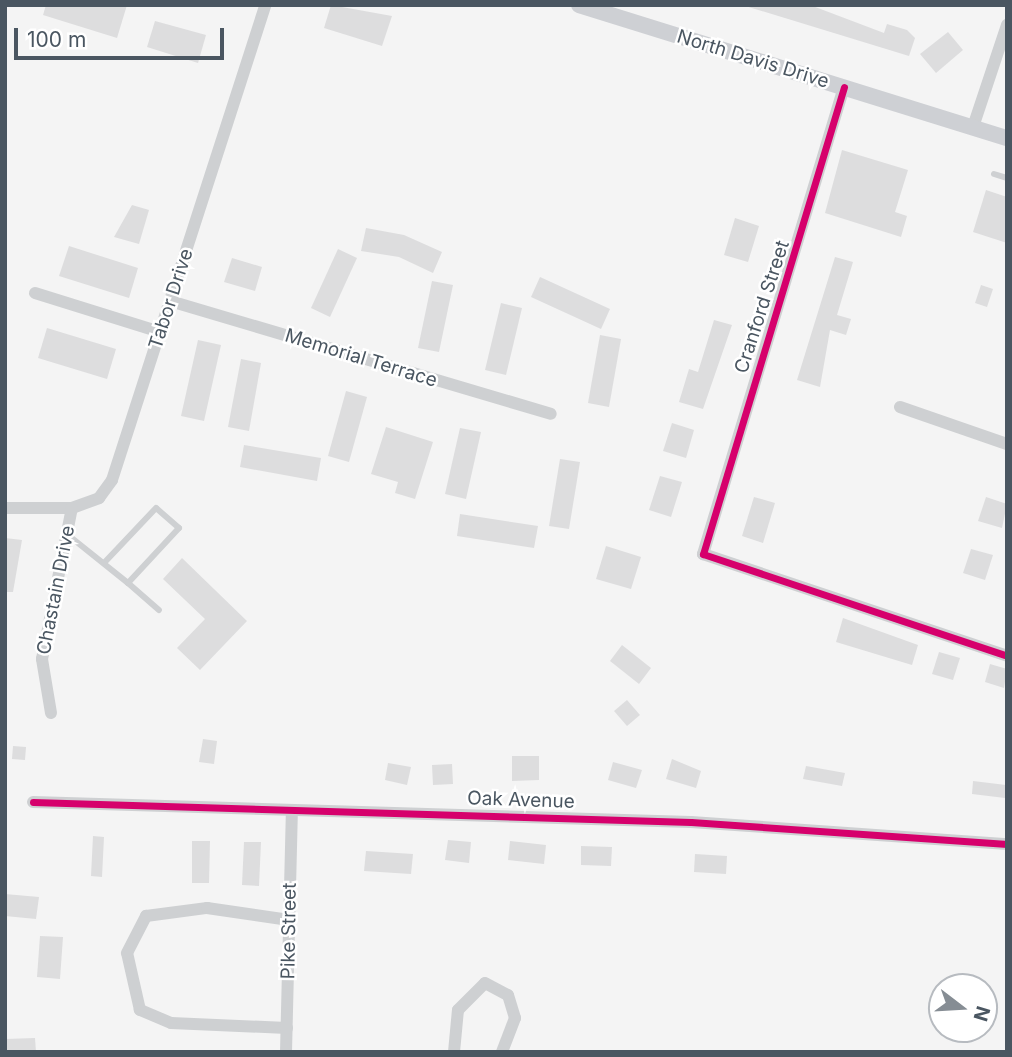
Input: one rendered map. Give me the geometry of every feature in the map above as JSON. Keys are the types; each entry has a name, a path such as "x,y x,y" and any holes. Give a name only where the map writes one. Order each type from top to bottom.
{"main road":[{"name":"North Davis Drive","path":"579,5 1007,138"}],"street":[{"name":"Tabor Drive","path":"5,508 72,508 99,498 112,480 265,5"},
{"path":"973,127 1007,25"},
{"name":"Cranford Street","path":"844,87 703,554 717,564 1007,656"},
{"path":"35,293 160,332"},
{"name":"Memorial Terrace","path":"170,302 551,414"},
{"path":"900,407 1007,444"},
{"name":"Chastain Drive","path":"51,713 42,659 72,508"},
{"name":"Oak Avenue","path":"33,802 691,822 1007,844"},
{"name":"Pike Street","path":"286,1052 292,811"},
{"path":"287,1028 171,1023 140,1010 127,953 146,916 207,908 289,920"},
{"path":"454,1052 458,1010 485,983 508,995 515,1018 502,1052"}],"lane":[{"path":"994,174 1007,178"},
{"path":"105,562 156,508 179,528 128,583"},
{"path":"68,535 105,562 159,610"}],"building":[{"path":"46,5 127,5 117,38 43,15"},
{"path":"331,5 392,16 382,46 324,28"},
{"path":"742,5 810,5 884,33 887,24 907,30 915,38 909,56"},
{"path":"155,21 206,35 198,63 147,47"},
{"path":"948,32 963,50 936,73 920,54"},
{"path":"842,150 908,170 895,212 907,216 901,237 825,213"},
{"path":"986,190 1007,197 1007,243 973,232"},
{"path":"132,205 149,210 139,244 114,237"},
{"path":"735,218 759,226 748,262 724,255"},
{"path":"366,228 404,235 442,252 433,273 399,257 361,251"},
{"path":"69,246 138,268 129,298 59,276"},
{"path":"338,249 357,258 330,317 311,308"},
{"path":"835,257 853,262 837,315 851,319 846,335 830,330 820,387 797,380"},
{"path":"232,258 262,267 255,291 224,282"},
{"path":"540,277 610,309 601,329 531,297"},
{"path":"432,281 453,285 439,352 418,348"},
{"path":"981,285 993,289 987,307 975,303"},
{"path":"501,303 522,308 506,375 485,370"},
{"path":"714,320 732,325 703,409 679,402 689,369 698,372"},
{"path":"47,328 116,349 107,379 38,358"},
{"path":"600,335 621,339 609,407 588,403"},
{"path":"198,340 221,345 204,421 181,416"},
{"path":"241,359 261,363 249,431 228,427"},
{"path":"346,391 367,397 349,462 328,456"},
{"path":"672,423 694,430 686,458 663,451"},
{"path":"386,427 433,442 415,499 395,493 398,482 371,474"},
{"path":"460,428 481,432 466,499 445,494"},
{"path":"244,445 321,458 317,481 240,467"},
{"path":"560,459 580,462 569,529 549,526"},
{"path":"660,476 682,482 671,517 649,510"},
{"path":"754,497 775,503 763,543 742,536"},
{"path":"986,497 1007,504 1002,528 978,521"},
{"path":"460,514 538,526 534,548 457,536"},
{"path":"5,538 22,540 13,592 5,592"},
{"path":"606,546 641,557 631,589 596,579"},
{"path":"971,549 993,555 985,580 963,573"},
{"path":"182,558 247,621 200,670 177,648 205,619 163,579"},
{"path":"843,618 918,645 912,665 836,642"},
{"path":"622,645 651,668 639,684 610,661"},
{"path":"939,652 960,658 953,680 932,674"},
{"path":"990,664 1007,669 1004,688 985,682"},
{"path":"627,700 640,715 627,726 614,711"},
{"path":"203,739 217,741 214,764 199,762"},
{"path":"13,746 26,747 25,760 12,759"},
{"path":"512,756 539,756 539,780 512,781"},
{"path":"672,759 701,771 696,788 666,779"},
{"path":"613,762 642,770 636,788 608,780"},
{"path":"388,763 411,767 407,785 385,780"},
{"path":"452,764 453,784 433,785 432,765"},
{"path":"806,766 845,773 842,786 803,779"},
{"path":"973,781 1006,785 1005,798 972,794"},
{"path":"93,836 104,837 102,877 91,876"},
{"path":"448,840 471,842 469,863 445,860"},
{"path":"192,841 210,841 209,883 192,883"},
{"path":"510,841 546,845 544,864 508,860"},
{"path":"244,842 261,842 259,886 242,885"},
{"path":"581,846 612,847 611,866 581,865"},
{"path":"366,851 413,854 411,874 364,871"},
{"path":"695,854 727,856 726,874 694,872"},
{"path":"5,894 39,897 36,919 5,916"},
{"path":"40,936 63,937 60,979 37,977"},
{"path":"35,1038 36,1052 5,1052 5,1039"}],"cycle path":[{"path":"844,87 703,554 1007,656"},
{"path":"33,802 691,822 1007,844"}]}
